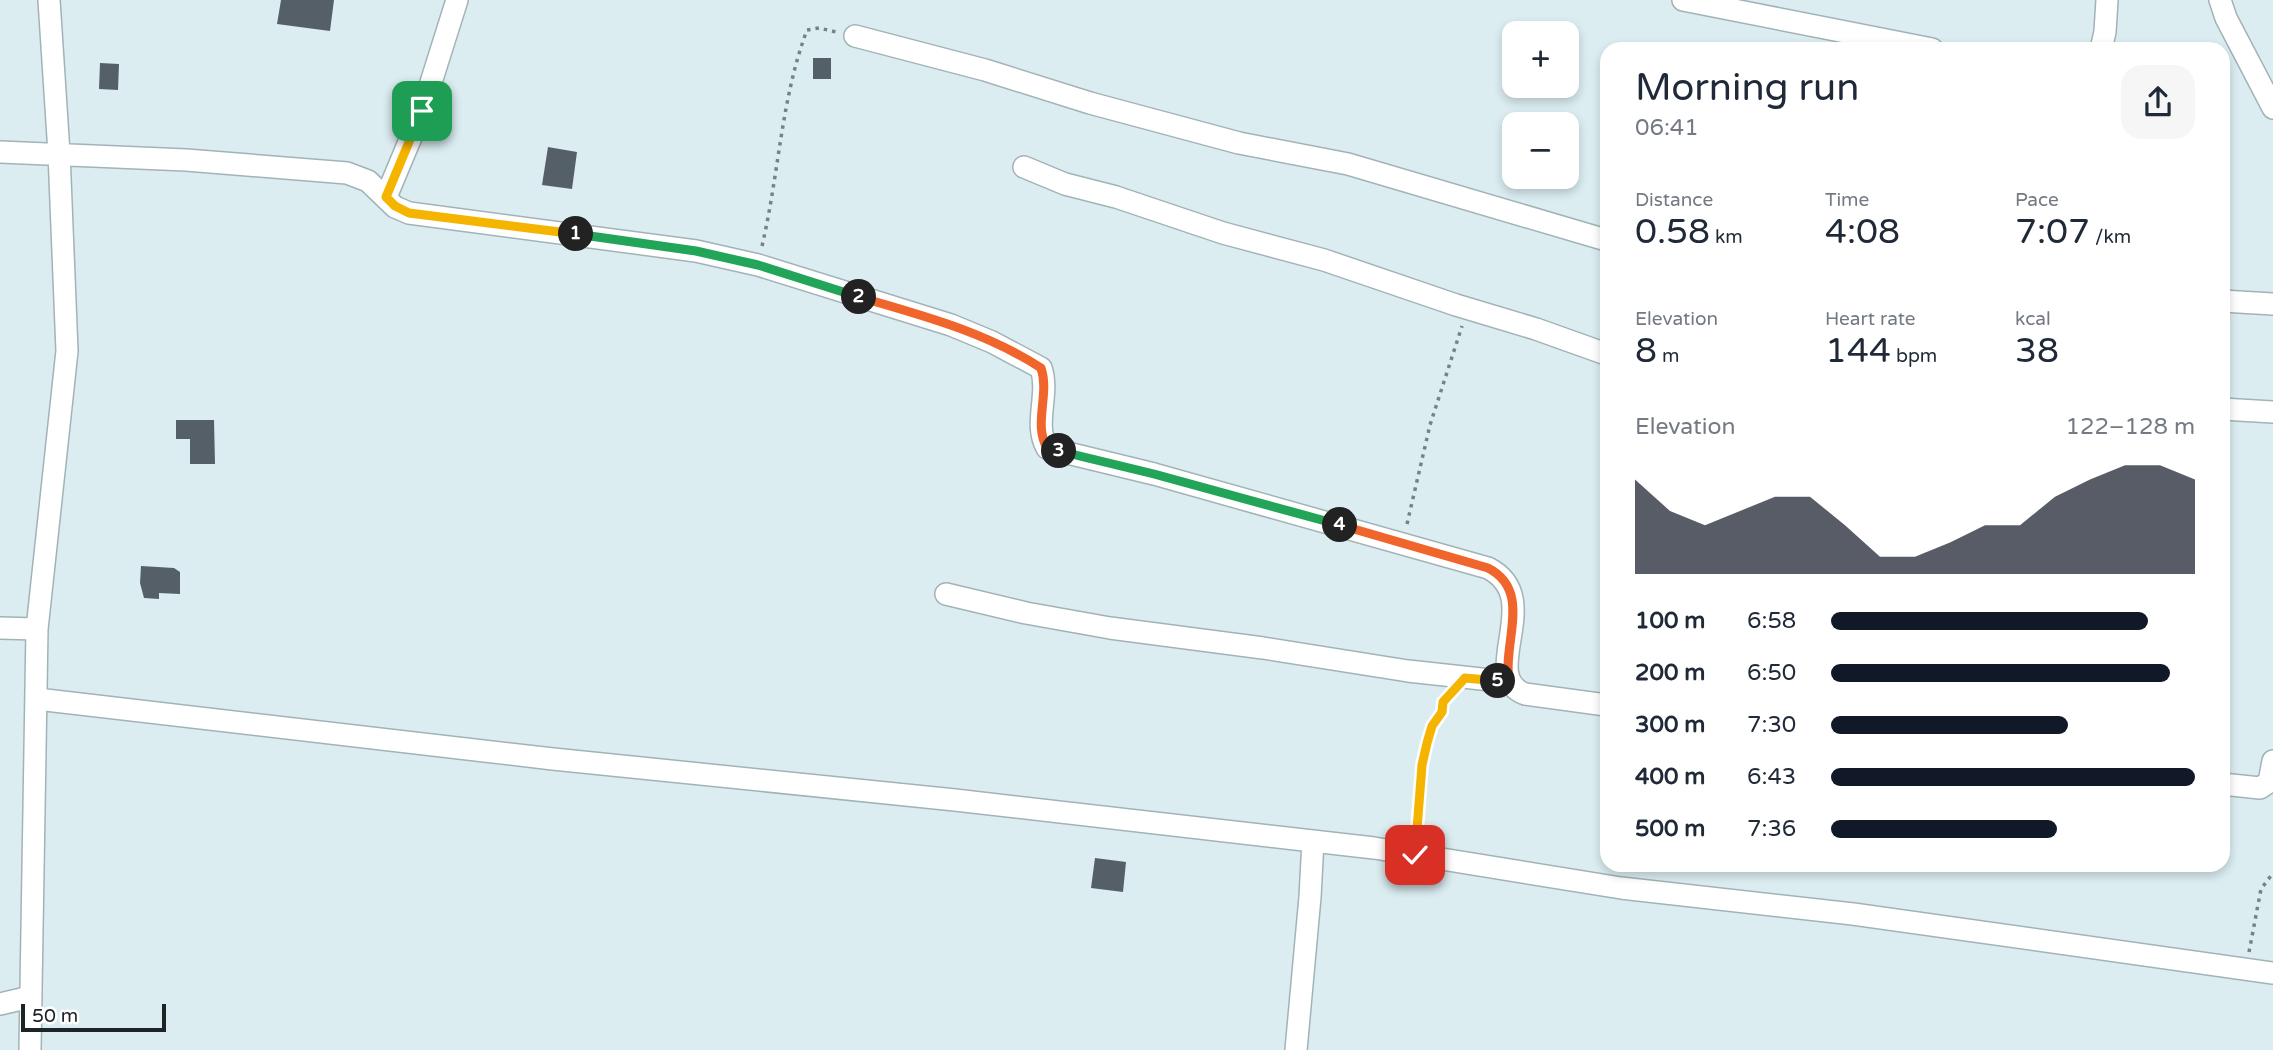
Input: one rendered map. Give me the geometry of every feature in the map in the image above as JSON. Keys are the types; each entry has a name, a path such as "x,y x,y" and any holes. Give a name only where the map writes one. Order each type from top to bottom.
{"street":[{"path":"30,1050 37,629 67,351 60,153 49,0"},
{"path":"386,197 422,111 457,0"},
{"path":"1683,0 1897,42"},
{"path":"2103,42 2107,0"},
{"path":"2220,0 2226,18 2273,108"},
{"path":"855,36 985,70 1090,103 1239,143 1348,163 1600,238"},
{"path":"0,152 186,160 347,173 368,181 395,206 409,213 696,251 758,265 951,325 1041,368 1044,386 1041,429 1042,440 1047,448 1154,474 1399,542 1488,568 1501,575 1509,586 1513,601 1507,669 1509,682 1514,690 1525,694 1600,704"},
{"path":"1024,167 1065,184 1324,261 1600,352"},
{"path":"2230,301 2273,304"},
{"path":"2230,409 2273,412"},
{"path":"946,594 1026,613 1110,628 1509,682"},
{"path":"0,628 37,629"},
{"path":"37,699 553,759 1374,848 1621,888 1853,914 2273,973"},
{"path":"2230,785 2260,789 2269,782 2273,761"},
{"path":"1296,1050 1313,841"},
{"path":"0,1004 30,997"}],"path":[{"path":"758,265 767,228 789,90 797,56 807,30 819,28 855,36"},
{"path":"1399,542 1408,521 1430,425 1469,307"},
{"path":"1415,855 1422,765 1427,743 1432,726 1442,712 1443,702 1465,678"},
{"path":"2246,968 2261,889 2273,873"}],"building":[{"path":"281,0 334,0 330,31 277,24"},
{"path":"813,58 831,58 831,79 813,79"},
{"path":"100,63 119,64 118,90 99,89"},
{"path":"548,147 577,152 572,189 542,185"},
{"path":"176,420 214,420 215,464 190,464 190,439 176,439"},
{"path":"141,566 174,568 180,572 180,594 159,593 159,599 144,598 140,583"},
{"path":"1095,858 1126,862 1123,892 1091,888"}],"route":[{"path":"422,111 386,197 395,206 409,213 696,251 758,265 951,325 992,342 1041,368 1044,386 1041,429 1042,440 1047,448 1154,474 1356,530 1488,568 1501,575 1509,586 1513,601 1507,669 1509,682 1465,678 1443,702 1442,712 1432,726 1422,765 1415,855"}]}
